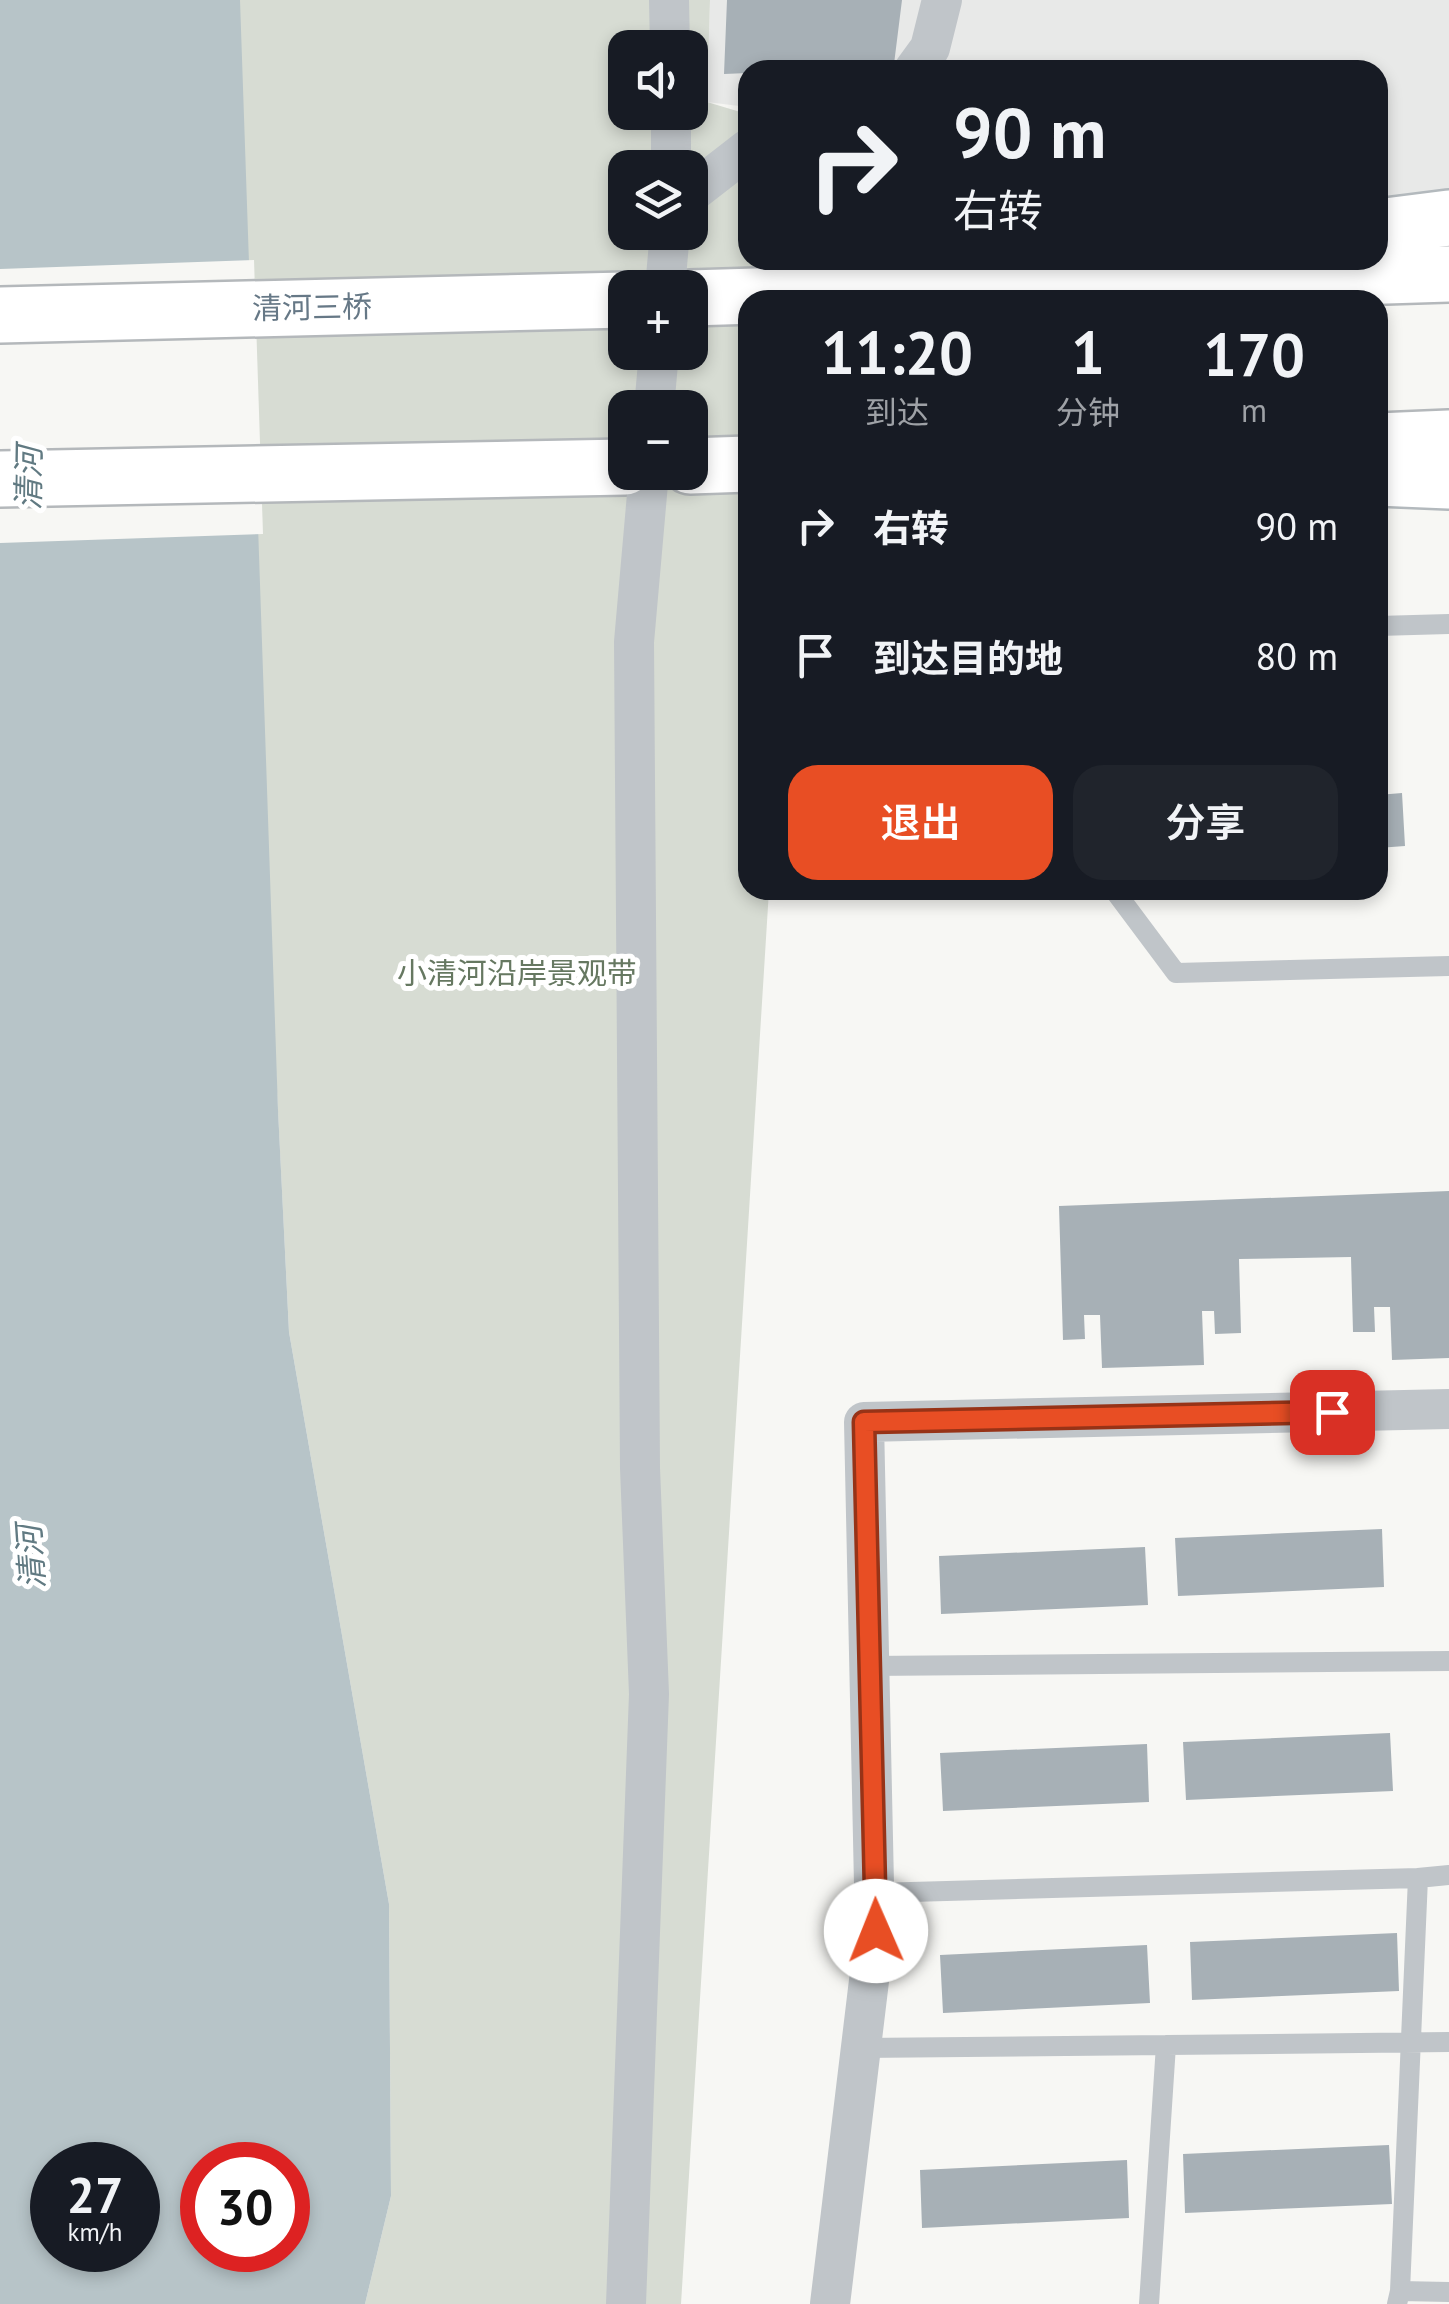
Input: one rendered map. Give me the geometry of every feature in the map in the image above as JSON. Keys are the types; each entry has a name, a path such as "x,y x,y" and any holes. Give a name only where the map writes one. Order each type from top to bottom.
{"main road":[{"path":"1388,226 1449,218"},
{"path":"888,290 1045,270"},
{"path":"975,290 1449,274"},
{"path":"708,298 738,297"},
{"name":"清河三桥","path":"0,315 608,300"},
{"path":"1388,441 1449,438"},
{"path":"708,465 738,464"},
{"path":"0,479 608,467"},
{"path":"1388,478 1449,481"}],"street":[{"path":"669,0 670,30"},
{"path":"921,60 930,48 942,0"},
{"path":"708,180 738,156"},
{"path":"626,2304 649,1694 640,1468 634,642 647,490"},
{"path":"830,2304 876,1931 864,1422 1449,1409"}],"lane":[{"path":"1388,626 1449,624"},
{"path":"1121,900 1176,973 1449,966"},
{"path":"870,1666 1449,1660"},
{"path":"875,1893 1449,1876"},
{"path":"1418,1878 1398,2298 1449,2292"},
{"path":"861,2048 1449,2042"},
{"path":"1149,2304 1166,2045"}],"shaded area":[{"path":"710,0 1449,0 1449,274 1388,262 1388,60 738,60 738,106 708,102"}],"green space":[{"name":"小清河沿岸景观带","path":"239,0 710,0 708,68 708,30 608,30 608,130 708,130 708,102 738,111 738,270 780,270 781,290 738,290 738,900 768,900 681,2304 365,2304 391,2196 389,1904 289,1332 256,670"}],"water":[{"name":"清河","path":"0,0 240,0 289,1332 389,1904 391,2196 365,2304 0,2304"}],"pier":[{"path":"254,260 263,534 0,543 0,269"}],"building":[{"path":"727,0 902,0 894,60 738,60 738,73 724,74"},
{"path":"1402,793 1405,846 1388,847 1388,794"},
{"path":"1449,1191 1449,1358 1392,1360 1390,1307 1374,1307 1375,1332 1353,1332 1351,1257 1239,1259 1241,1333 1215,1334 1214,1311 1202,1311 1204,1365 1102,1368 1100,1315 1084,1315 1085,1339 1063,1340 1059,1206"},
{"path":"1382,1529 1384,1587 1178,1596 1175,1538"},
{"path":"1145,1547 1148,1605 941,1614 939,1556"},
{"path":"1390,1733 1393,1791 1186,1800 1183,1742"},
{"path":"1147,1744 1149,1802 943,1811 940,1753"},
{"path":"1397,1933 1399,1991 1192,2000 1190,1942"},
{"path":"1147,1945 1150,2003 943,2013 940,1955"},
{"path":"1389,2145 1392,2204 1185,2213 1183,2154"},
{"path":"1127,2160 1129,2218 922,2228 920,2170"}],"route":[{"path":"876,1931 864,1422 1332,1412"}]}
